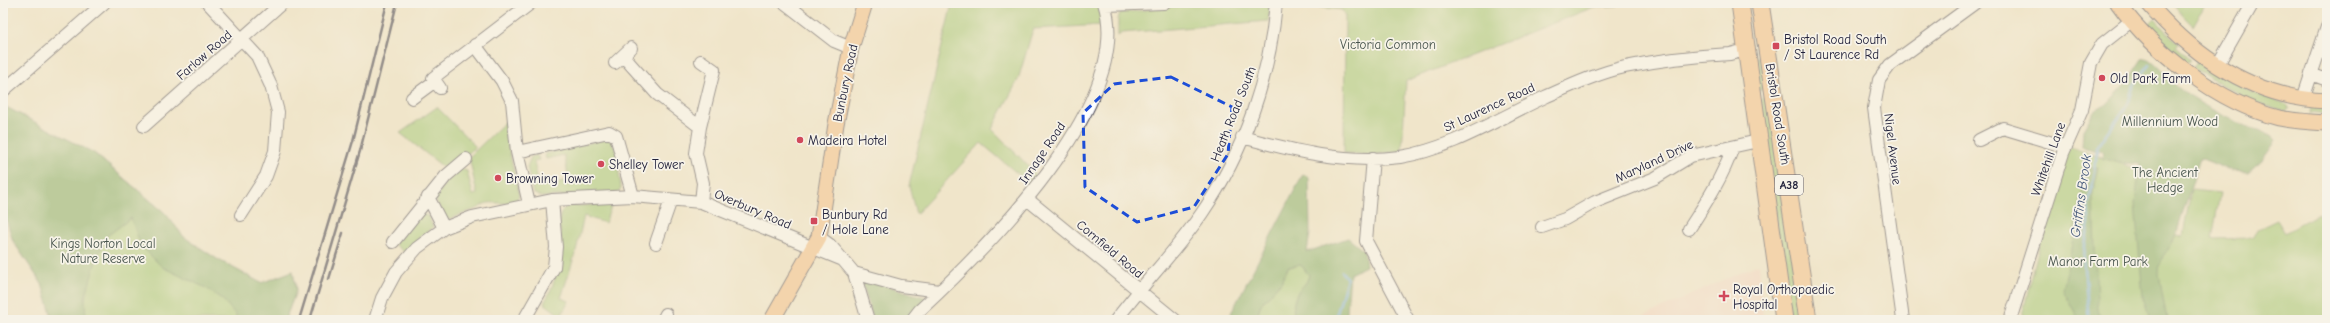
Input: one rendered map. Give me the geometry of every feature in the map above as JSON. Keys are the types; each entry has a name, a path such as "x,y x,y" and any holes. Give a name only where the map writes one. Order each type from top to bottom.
{"highway":[{"name":"Bristol Road South","path":"1740,3 1784,320"},
{"name":"Bristol Road South","path":"1760,3 1775,94 1808,320"},
{"path":"1746,50 1767,48"},
{"path":"1753,104 1764,92 1775,94"}],"main road":[{"name":"Bunbury Road","path":"772,320 816,243 836,124 851,48 865,3"},
{"path":"2118,3 2131,21 2167,55 2211,87 2239,103 2266,114 2295,121 2327,123"},
{"path":"2131,21 2149,4 2185,40 2217,66 2255,86 2285,96 2327,102"},
{"path":"2295,121 2303,99"}],"street":[{"path":"3,91 104,3"},
{"path":"208,3 256,56 266,74 278,112 274,151 266,176 242,215"},
{"name":"Farlow Road","path":"144,126 282,3"},
{"path":"412,98 437,84 433,78 532,3"},
{"path":"785,3 834,41 851,48"},
{"path":"1105,4 1164,3"},
{"name":"Heath Road South","path":"1116,320 1202,213 1232,160 1242,137 1268,63 1276,3"},
{"name":"Nigel Avenue","path":"1903,320 1874,108 1879,80 1895,61 1975,3"},
{"path":"2217,66 2253,3"},
{"name":"Innage Road","path":"912,320 919,310 992,240 1027,199 1073,134 1101,74 1108,46 1108,14 1105,4"},
{"name":"Whitehill Lane","path":"2010,320 2066,147 2082,110 2092,63 2102,44 2131,21"},
{"path":"2303,99 2327,27"},
{"path":"475,45 502,81 512,101 517,152 529,204"},
{"name":"St Laurence Road","path":"1242,137 1312,155 1338,159 1373,158 1422,152 1455,140 1546,96 1624,67 1730,54 1746,50"},
{"path":"623,56 657,94 700,127"},
{"path":"701,61 714,70 700,127 696,153 703,183 701,202"},
{"path":"2311,74 2327,80"},
{"path":"1979,140 2003,128 2066,147"},
{"path":"517,152 609,132 616,136 633,196"},
{"name":"Maryland Drive","path":"1542,227 1565,219 1595,202 1655,178 1692,156 1758,141"},
{"path":"1689,229 1711,194 1728,162 1733,147"},
{"path":"1373,158 1366,241 1408,320"},
{"path":"392,242 446,176 466,159"},
{"name":"Overbury Road","path":"375,320 382,298 396,272 417,248 444,228 472,217 552,200 633,196 701,202 816,243 843,260 854,273"},
{"path":"428,197 444,228"},
{"name":"Cornfield Road","path":"1027,199 1175,320"},
{"path":"524,320 554,267 556,247 552,200"},
{"path":"656,243 671,200"},
{"path":"854,273 901,286 940,291"},
{"path":"854,273 868,320"}],"highlighted area":[{"path":"1171,77 1232,107 1228,154 1194,207 1137,222 1085,187 1083,113 1114,84"}],"shaded area":[{"name":"Royal Orthopaedic Hospital","path":"1759,264 1763,320 1636,320 1649,314"}],"green space":[{"path":"952,3 1100,3 1103,25 1033,29 1018,80 992,129 1036,174 1030,184 981,143 916,214 909,186"},
{"path":"1200,3 1266,3 1270,10 1268,21 1122,33 1118,36 1118,19 1120,13"},
{"name":"Victoria Common","path":"1629,3 1628,5 1594,7 1406,81 1402,151 1371,155 1344,153 1345,16 1342,10 1290,4"},
{"path":"2171,3 2206,3 2193,26"},
{"path":"2155,18 2178,44 2175,47 2190,60 2186,63 2147,26"},
{"path":"1750,56 1765,58 1770,88 1755,91"},
{"path":"2147,58 2189,96 2219,113 2272,137 2276,141 2263,159 2248,172 2232,171 2200,158 2176,235 2158,268 2167,320 2150,320 2143,297 2135,204 2140,164 2118,163 2102,158 2103,152 2082,147 2083,130 2094,111 2108,103 2124,86 2142,59"},
{"path":"2198,61 2251,92 2287,104 2289,109 2286,112 2253,103 2193,68"},
{"path":"1768,97 1803,320 1790,320 1760,101 1763,98"},
{"name":"Kings Norton Local Nature Reserve","path":"4,106 94,153 165,213 184,237 217,259 261,283 293,271 296,291 285,320 53,320 42,284 13,241 3,209"},
{"name":"Kings Norton Local Nature Reserve","path":"4,106 94,153 165,213 184,237 217,259 261,283 293,271 296,291 285,320 236,320 236,315 223,300 206,288 162,267 141,246 131,218 107,236 97,257 85,299 86,320 53,320 42,284 13,241 3,209"},
{"path":"2311,106 2327,106 2327,114 2310,112"},
{"path":"437,107 476,147 447,170 400,133"},
{"path":"506,121 506,137 519,194 518,198 508,203 488,203 479,208 445,220 435,198 446,182 461,169 467,171 473,195 477,194 469,157"},
{"path":"605,139 610,140 616,149 621,188 617,193 541,197 533,193 527,167 531,157 537,155 539,160 534,161 539,186 569,180 564,155 546,159 545,154"},
{"name":"Manor Farm Park","path":"2069,147 2147,172 2158,267 2176,235 2183,236 2191,190 2220,193 2212,239 2252,238 2258,229 2277,220 2285,233 2318,213 2327,227 2327,320 2021,320 2063,153"},
{"path":"2087,167 2099,167 2093,193 2097,302 2100,320 2079,320 2063,290"},
{"path":"1303,174 1309,177 1310,233 1307,252 1348,238 1364,251 1366,266 1350,274 1347,312 1348,320 1294,320 1293,314 1296,297 1309,275 1301,265 1288,267 1281,282 1261,304 1256,320 1233,320 1231,313"},
{"path":"612,204 605,223 584,216 576,251 561,298 569,301 561,316 544,303 552,288 560,257 561,240 559,222 561,213 568,206"},
{"path":"421,214 428,216 433,227 418,239 407,254 394,244"},
{"path":"1301,265 1309,275 1295,300 1293,314 1294,320 1256,320 1261,304 1281,282 1288,267"},
{"path":"861,278 927,298 906,320 873,320"},
{"path":"3,301 10,320 3,320"}],"waterway":[{"name":"Griffins Brook","path":"2089,320 2083,257 2089,222 2088,206 2095,172 2097,148 2128,104 2134,85 2149,65"},
{"path":"1335,320 1347,279 1342,272"}],"railway":[{"path":"299,320 353,141 387,3"},
{"path":"310,320 360,151 397,3"},
{"path":"329,279 343,233"}],"place":[{"name":"Bristol Road South / St Laurence Rd","path":"1776,46"},
{"name":"Old Park Farm","path":"2102,78"},
{"name":"Madeira Hotel","path":"800,140"},
{"name":"Shelley Tower","path":"601,164"},
{"name":"Browning Tower","path":"498,178"},
{"name":"Bunbury Rd / Hole Lane","path":"814,221"},
{"name":"Royal Orthopaedic Hospital","path":"1724,296"}],"park label":[{"name":"Millennium Wood","path":"2170,121"},
{"name":"The Ancient Hedge","path":"2165,180"}]}
